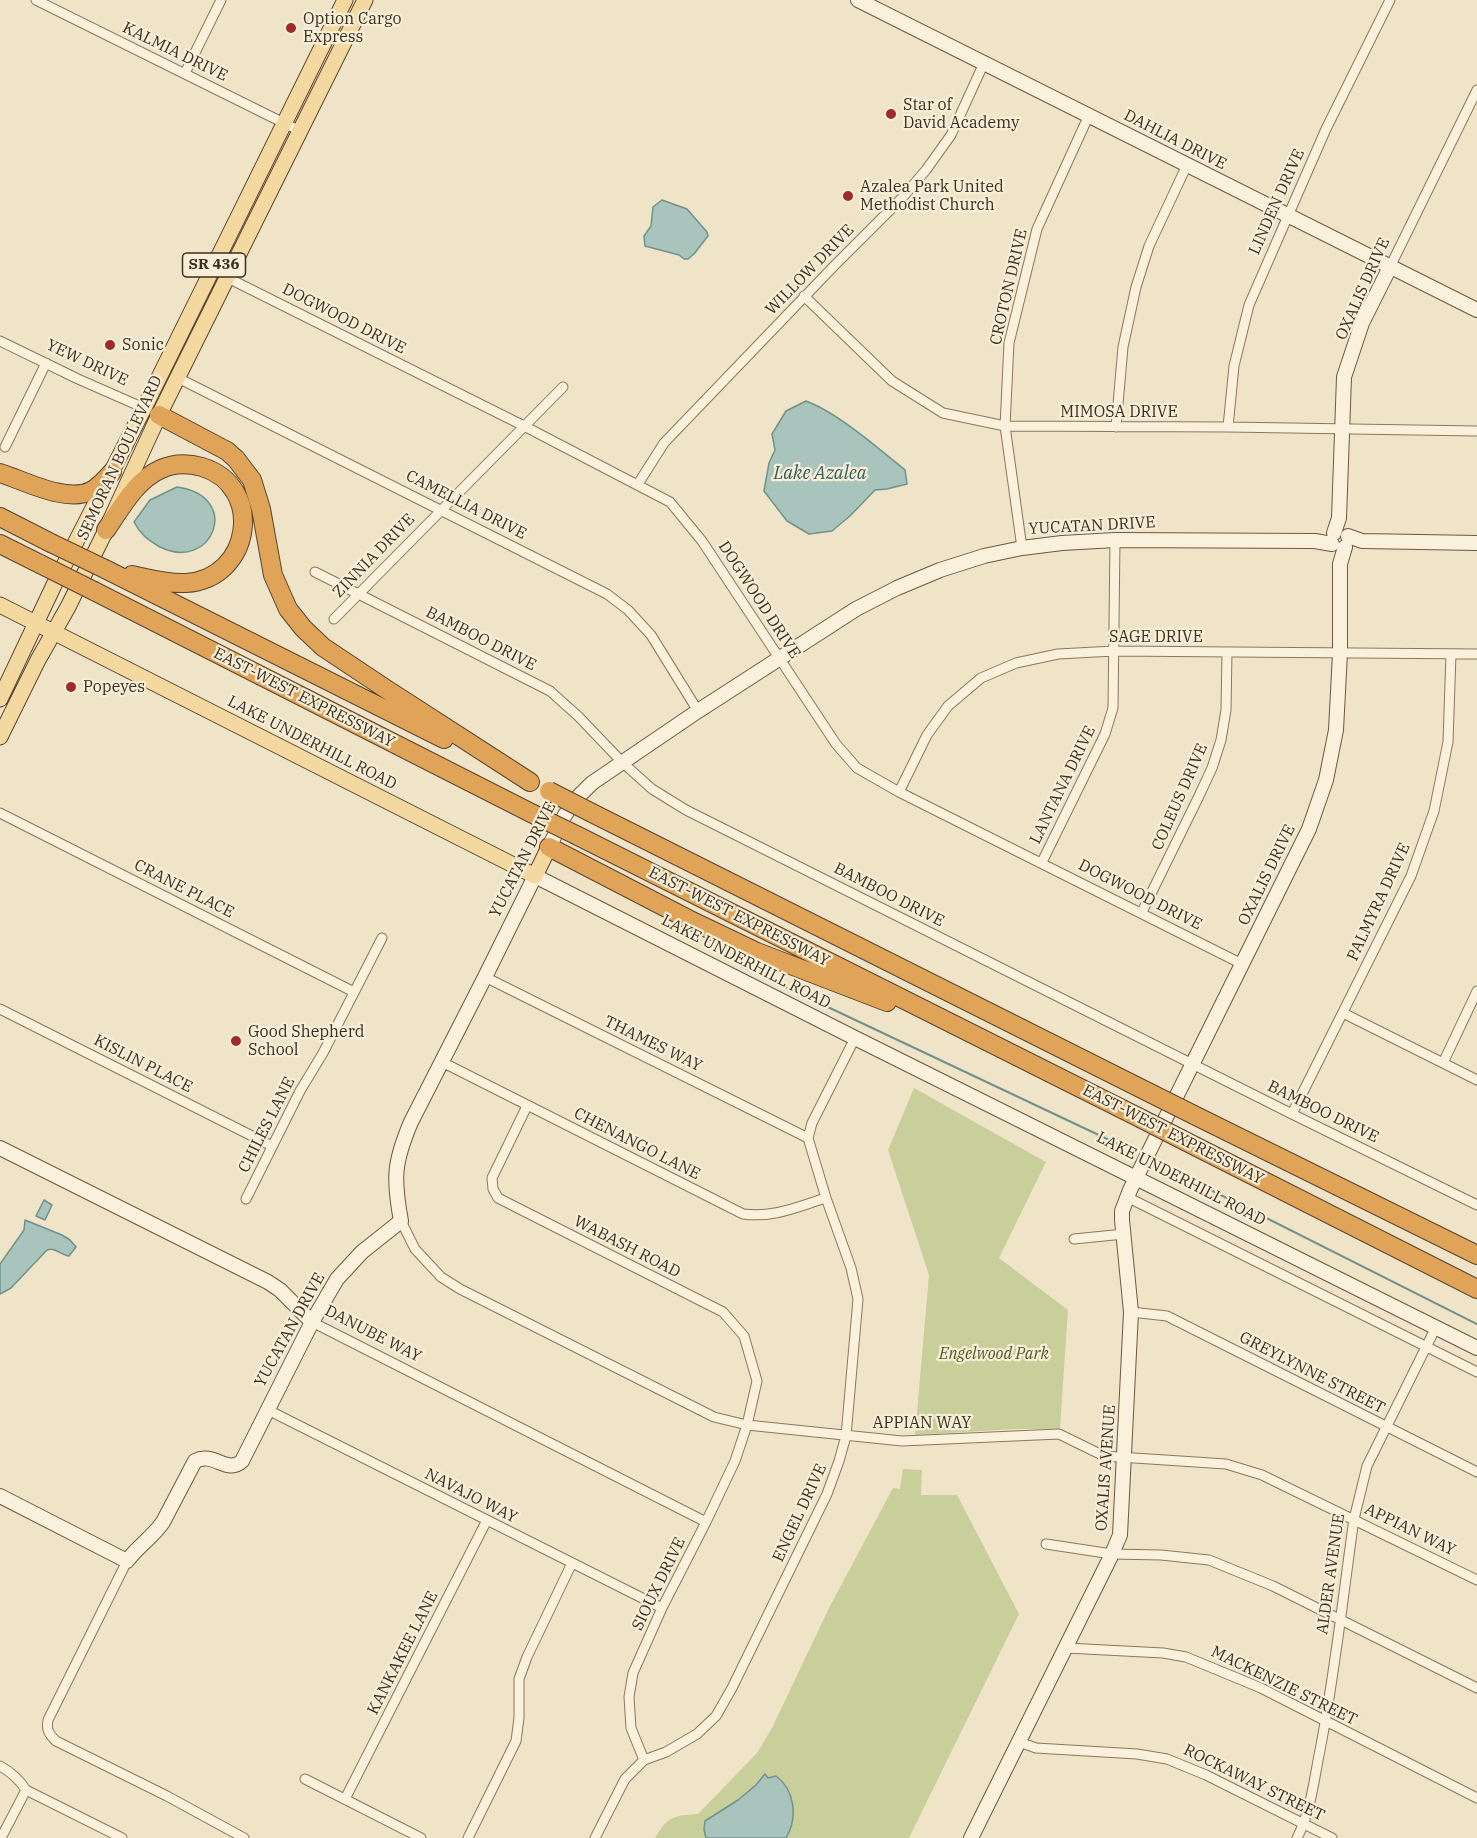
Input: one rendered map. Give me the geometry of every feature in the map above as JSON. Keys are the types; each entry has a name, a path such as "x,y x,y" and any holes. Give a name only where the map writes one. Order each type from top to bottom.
{"highway":[{"path":"152,411 227,451 252,480 261,509 273,575 288,609 303,628 323,647 530,782"},
{"path":"105,569 170,583 189,583 206,579 221,570 232,558 241,541 244,522 241,506 233,490 221,477 208,469 192,464 175,464 161,469 144,480 128,497 106,530"},
{"path":"0,473 71,495 84,494 93,490 112,472"},
{"name":"EAST-WEST EXPRESSWAY","path":"0,517 1477,1255"},
{"name":"EAST-WEST EXPRESSWAY","path":"0,544 1477,1289"},
{"path":"549,847 757,952 883,1001 935,1015"}],"main road":[{"name":"SEMORAN BOULEVARD","path":"0,737 106,530 152,411 284,123 345,0"},
{"name":"SEMORAN BOULEVARD","path":"0,699 112,472 152,411 178,378 365,0"},
{"name":"LAKE UNDERHILL ROAD","path":"0,605 535,876"},
{"name":"YUCATAN DRIVE","path":"535,876 549,847"}],"street":[{"name":"KALMIA DRIVE","path":"36,0 300,131"},
{"path":"185,73 221,0"},
{"name":"DAHLIA DRIVE","path":"858,0 1477,310"},
{"name":"LINDEN DRIVE","path":"1228,427 1234,366 1249,305 1326,129 1390,0"},
{"name":"WILLOW DRIVE","path":"638,484 664,443 804,296 902,198 926,170 951,135 984,63"},
{"name":"OXALIS DRIVE","path":"1136,1177 1309,829 1326,780 1336,730 1340,653 1339,518 1344,377 1362,323 1477,90"},
{"name":"CROTON DRIVE","path":"1022,548 1005,426 1009,344 1036,229 1089,115"},
{"path":"1116,427 1123,347 1136,287 1149,246 1187,165"},
{"name":"DOGWOOD DRIVE","path":"228,278 670,502 702,541 836,744 857,768 899,792 1242,964"},
{"name":"MIMOSA DRIVE","path":"804,296 892,381 943,412 1005,426 1477,431"},
{"name":"YEW DRIVE","path":"0,341 152,411"},
{"path":"5,447 45,363"},
{"name":"CAMELLIA DRIVE","path":"178,378 608,594 628,610 651,636 698,711"},
{"name":"ZINNIA DRIVE","path":"334,619 563,387"},
{"name":"YUCATAN DRIVE","path":"549,847 565,815 576,799 592,783 856,609 940,570 984,556 1022,548 1115,540 1339,540 1477,543"},
{"name":"LANTANA DRIVE","path":"1042,862 1105,734 1113,708 1115,540"},
{"name":"BAMBOO DRIVE","path":"315,572 550,691 651,789 686,810 1292,1114 1477,1204"},
{"name":"SAGE DRIVE","path":"899,792 927,735 948,706 981,678 1016,663 1058,654 1114,651 1477,654"},
{"name":"COLEUS DRIVE","path":"1142,912 1212,768 1221,740 1226,710 1227,652"},
{"name":"PALMYRA DRIVE","path":"1292,1114 1411,876 1434,811 1448,742 1451,654"},
{"name":"CRANE PLACE","path":"0,813 354,992"},
{"name":"YUCATAN DRIVE","path":"127,1561 135,1550 157,1531 195,1461 206,1457 228,1466 242,1461 312,1322 337,1280 350,1264 377,1239 401,1221 395,1187 396,1164 411,1122 535,876"},
{"name":"LAKE UNDERHILL ROAD","path":"535,876 1477,1348"},
{"name":"CHILES LANE","path":"246,1199 300,1091 323,1053 382,938"},
{"name":"THAMES WAY","path":"485,977 808,1138"},
{"path":"1443,1063 1477,991"},
{"name":"KISLIN PLACE","path":"0,1009 272,1146"},
{"path":"1343,1013 1477,1080"},
{"path":"808,1138 812,1124 855,1038"},
{"name":"CHENANGO LANE","path":"442,1062 743,1214 760,1216 775,1214 825,1198"},
{"name":"WABASH ROAD","path":"527,1106 492,1178 493,1189 498,1198 723,1312 744,1336 757,1381 747,1425"},
{"name":"ENGEL DRIVE","path":"595,1838 625,1779 644,1760 666,1752 697,1734 716,1716 827,1494 839,1461 846,1436 858,1299 851,1268 825,1198 808,1138"},
{"name":"DANUBE WAY","path":"0,1148 268,1282 280,1290 312,1322 706,1522"},
{"name":"OXALIS AVENUE","path":"971,1838 1113,1554 1120,1535 1131,1312 1122,1210 1136,1177"},
{"path":"1126,1197 1477,1372"},
{"name":"APPIAN WAY","path":"401,1221 415,1249 441,1277 460,1289 714,1417 747,1425 902,1441 1059,1434 1104,1456 1226,1464 1262,1475 1477,1580"},
{"path":"1074,1239 1124,1234"},
{"name":"GREYLYNNE STREET","path":"1131,1312 1167,1316 1477,1472"},
{"name":"ALDER AVENUE","path":"1297,1838 1311,1800 1325,1722 1354,1518 1367,1466 1436,1327"},
{"name":"NAVAJO WAY","path":"268,1410 662,1608"},
{"name":"SIOUX DRIVE","path":"644,1760 631,1728 629,1697 633,1673 662,1608 735,1461 747,1425"},
{"path":"0,1496 127,1561 46,1728 56,1741 244,1838"},
{"name":"KANKAKEE LANE","path":"345,1799 487,1520"},
{"path":"1046,1544 1113,1554 1161,1555 1209,1560 1243,1573 1477,1688"},
{"path":"468,1838 516,1742 519,1718 519,1680 527,1657 572,1563"},
{"name":"MACKENZIE STREET","path":"1066,1648 1163,1653 1186,1657 1261,1688 1477,1798"},
{"name":"ROCKAWAY STREET","path":"1019,1742 1036,1748 1137,1754 1167,1759 1206,1775 1332,1838"},
{"path":"0,1766 18,1779 26,1790 112,1836 122,1838"},
{"path":"305,1779 421,1838"},
{"path":"1,1838 26,1790"}],"green space":[{"name":"Engelwood Park","path":"914,1088 1046,1162 999,1258 1068,1310 1060,1429 1015,1429 915,1435 929,1275 888,1150"},
{"path":"903,1469 922,1470 921,1495 957,1495 1019,1614 909,1838 655,1838 672,1818 698,1814 757,1753 772,1728 830,1606 893,1488 900,1489"}],"water":[{"path":"662,200 687,209 707,232 708,236 688,259 645,246 644,236 651,226 653,207"},
{"name":"Lake Azalea","path":"806,401 844,422 905,470 907,484 875,490 832,531 809,534 787,521 764,491 769,463 775,450 772,434 786,411"},
{"path":"177,487 197,493 210,504 215,517 213,530 206,542 194,550 179,552 160,547 142,533 134,522 150,500"},
{"path":"44,1200 52,1205 45,1220 36,1216"},
{"path":"25,1220 62,1235 76,1247 69,1256 47,1250 11,1288 0,1294 0,1264 24,1230"},
{"path":"765,1774 768,1778 776,1776 791,1796 792,1822 786,1838 706,1838 705,1821 738,1800"}],"waterway":[{"path":"741,966 1122,1146"},
{"path":"1185,1177 1477,1324"}],"place":[{"name":"Option Cargo Express","path":"291,28"},
{"name":"Star of David Academy","path":"891,114"},
{"name":"Azalea Park United Methodist Church","path":"848,196"},
{"name":"Sonic","path":"110,345"},
{"name":"Popeyes","path":"71,687"},
{"name":"Good Shepherd School","path":"236,1041"}]}
